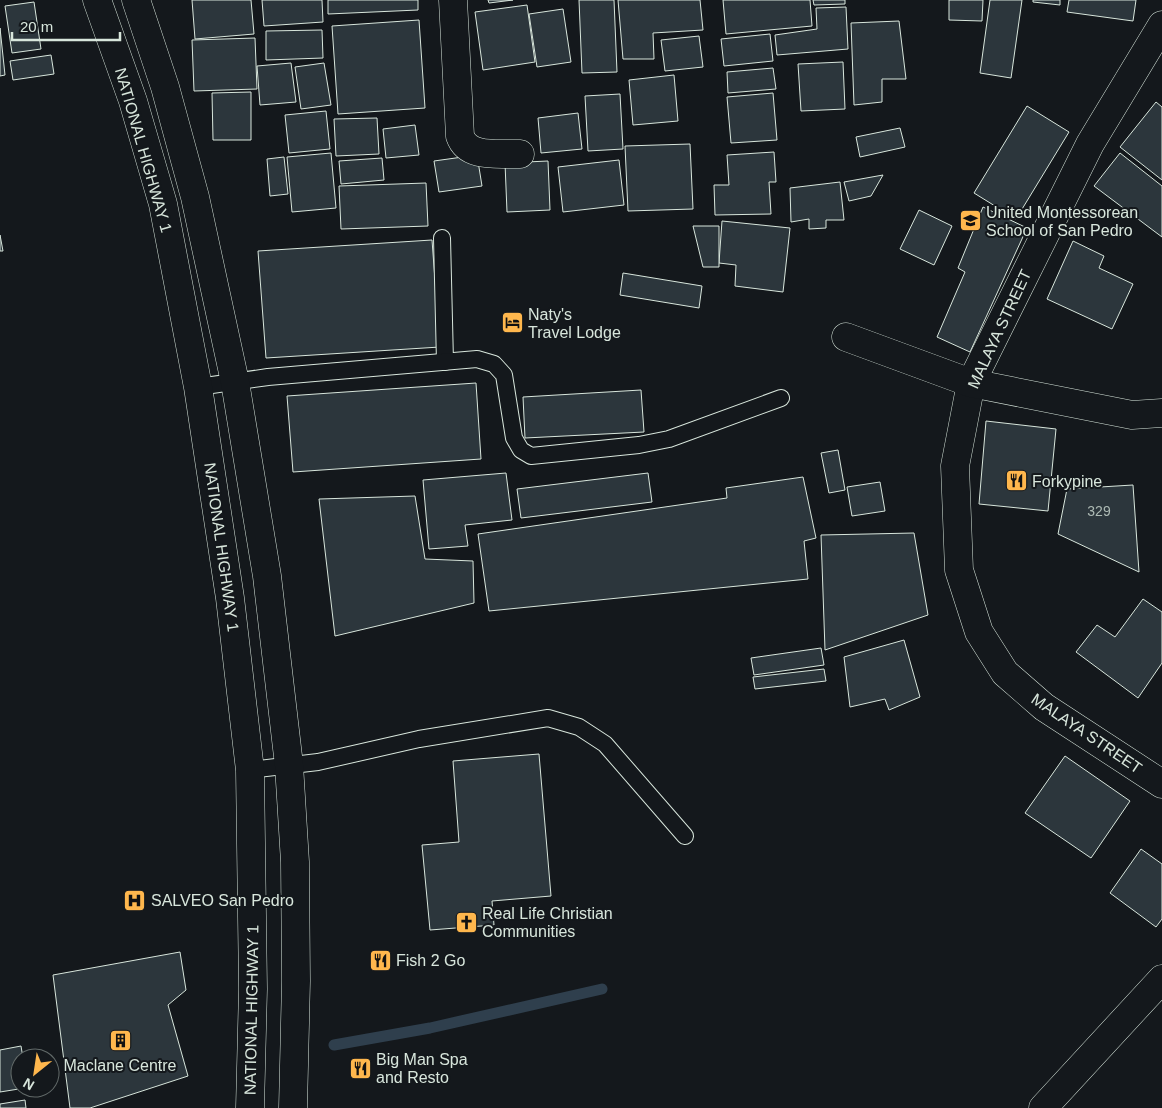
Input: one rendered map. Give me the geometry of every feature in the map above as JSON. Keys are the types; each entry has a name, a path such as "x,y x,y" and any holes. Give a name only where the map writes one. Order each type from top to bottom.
{"main road":[{"name":"NATIONAL HIGHWAY 1","path":"96,0 133,100 163,204 198,387 230,598 250,770 253,989 250,1108"},
{"path":"136,0 166,87 192,188 236,382 267,576 290,765 295,862 296,980 293,1108"},
{"path":"453,0 462,144 478,153 520,154"},
{"name":"MALAYA STREET","path":"1162,26 1090,144 971,383 955,466 959,570 979,632 1005,673 1044,707 1162,784"},
{"path":"846,337 971,383 1132,415 1162,413"},
{"path":"1043,1108 1162,979"}],"lane":[{"path":"442,238 445,362"},
{"path":"198,387 268,377 477,359 494,364 504,375 514,438 521,450 531,456 640,445 669,439 781,398"},
{"path":"250,770 318,762 419,739 548,718 580,727 605,744 685,836"}],"building":[{"path":"192,0 251,0 254,34 195,39"},
{"path":"262,0 322,0 323,22 264,26"},
{"path":"328,0 418,0 418,10 328,14"},
{"path":"488,0 513,0 489,3"},
{"path":"579,0 614,0 617,72 582,73"},
{"path":"618,0 700,0 703,30 653,33 654,59 623,59"},
{"path":"723,0 810,0 812,26 726,34"},
{"path":"813,0 845,0 845,4 814,5"},
{"path":"949,0 983,0 982,21 949,20"},
{"path":"990,0 1022,0 1011,78 980,73"},
{"path":"1033,0 1060,0 1060,5 1033,2"},
{"path":"1069,0 1136,0 1133,21 1067,12"},
{"path":"34,2 41,49 12,53 5,6"},
{"path":"527,5 535,62 483,70 475,12"},
{"path":"846,7 848,49 777,55 775,35 817,29 816,8"},
{"path":"563,9 571,62 537,67 529,14"},
{"path":"419,20 425,108 338,114 332,26"},
{"path":"899,21 906,79 882,79 882,102 854,105 851,23"},
{"path":"0,28 5,75 0,76"},
{"path":"322,30 323,58 266,60 266,31"},
{"path":"770,34 773,61 724,66 721,39"},
{"path":"699,36 703,67 665,71 661,40"},
{"path":"255,38 257,89 194,91 192,40"},
{"path":"51,55 54,74 13,80 10,61"},
{"path":"843,62 845,109 801,111 798,64"},
{"path":"291,63 296,102 260,105 257,66"},
{"path":"324,63 331,105 301,109 295,67"},
{"path":"773,68 776,89 728,93 727,72"},
{"path":"674,75 678,121 633,125 629,80"},
{"path":"251,92 251,140 213,140 212,93"},
{"path":"773,93 777,140 731,143 727,97"},
{"path":"620,94 623,149 588,151 585,96"},
{"path":"1156,102 1162,107 1162,180 1120,147"},
{"path":"1027,106 1069,132 1016,219 974,193"},
{"path":"326,111 330,149 289,153 285,115"},
{"path":"578,113 582,149 541,153 538,118"},
{"path":"377,118 379,154 336,156 334,119"},
{"path":"415,125 419,155 386,158 383,129"},
{"path":"900,128 905,147 860,157 856,137"},
{"path":"690,144 693,209 628,211 625,146"},
{"path":"774,152 776,182 769,182 771,214 715,215 714,185 729,185 727,155"},
{"path":"331,153 336,208 292,212 287,157"},
{"path":"1120,153 1162,186 1162,237 1094,186"},
{"path":"477,155 482,186 439,192 434,161"},
{"path":"284,157 288,194 270,196 267,159"},
{"path":"382,158 384,180 341,184 339,161"},
{"path":"619,160 624,205 563,212 558,167"},
{"path":"548,161 550,210 507,212 505,163"},
{"path":"883,175 871,196 849,201 844,182"},
{"path":"840,182 844,220 826,220 826,228 809,229 809,219 791,222 790,188"},
{"path":"426,183 428,226 341,229 339,186"},
{"path":"983,207 1027,228 970,352 937,337 965,272 958,268"},
{"path":"919,210 952,226 934,265 900,249"},
{"path":"722,221 790,228 783,292 735,286 736,265 719,263"},
{"path":"693,226 719,226 719,267 703,267"},
{"path":"0,235 3,251 0,251"},
{"path":"432,240 440,347 266,358 258,251"},
{"path":"1073,241 1104,256 1099,268 1133,284 1112,329 1047,299"},
{"path":"623,273 702,286 699,308 620,295"},
{"path":"476,383 481,459 293,472 287,396"},
{"path":"641,390 644,432 525,438 523,397"},
{"path":"986,421 1056,429 1048,511 979,504"},
{"path":"838,450 845,490 829,493 821,453"},
{"path":"506,473 512,520 465,525 468,546 429,549 423,480"},
{"path":"648,473 652,502 521,518 517,489"},
{"path":"803,477 816,538 804,541 808,579 489,611 478,534 727,498 726,488"},
{"path":"880,482 885,511 852,516 847,487"},
{"path":"1133,485 1139,572 1058,534 1067,489"},
{"path":"415,496 425,559 473,561 474,603 335,636 319,499"},
{"path":"914,533 928,615 825,650 821,535"},
{"path":"1143,599 1162,612 1162,663 1138,698 1076,652 1097,625 1115,637"},
{"path":"904,640 920,697 889,710 885,699 850,707 844,657"},
{"path":"821,648 824,665 754,675 751,658"},
{"path":"824,669 826,681 755,689 753,677"},
{"path":"539,754 551,896 492,901 494,925 430,930 422,845 459,842 453,761"},
{"path":"1065,756 1130,801 1091,858 1025,813"},
{"path":"1141,849 1162,864 1162,919 1156,927 1110,893"},
{"name":"Maclane Centre","path":"180,952 186,990 168,1005 188,1076 90,1108 70,1108 53,975"},
{"path":"10,1048 10,1090 0,1092 0,1050"},
{"path":"25,1100 26,1108 0,1108 0,1104"}],"waterway":[{"path":"334,1045 430,1028 602,989"}],"place":[{"name":"United Montessorean School of San Pedro","path":"970,221"},
{"name":"Naty's Travel Lodge","path":"512,323"},
{"name":"Forkypine","path":"1016,481"},
{"name":"SALVEO San Pedro","path":"135,900"},
{"name":"Real Life Christian Communities","path":"466,922"},
{"name":"Fish 2 Go","path":"380,960"},
{"name":"Maclane Centre","path":"120,1041"},
{"name":"Big Man Spa and Resto","path":"360,1068"}]}
